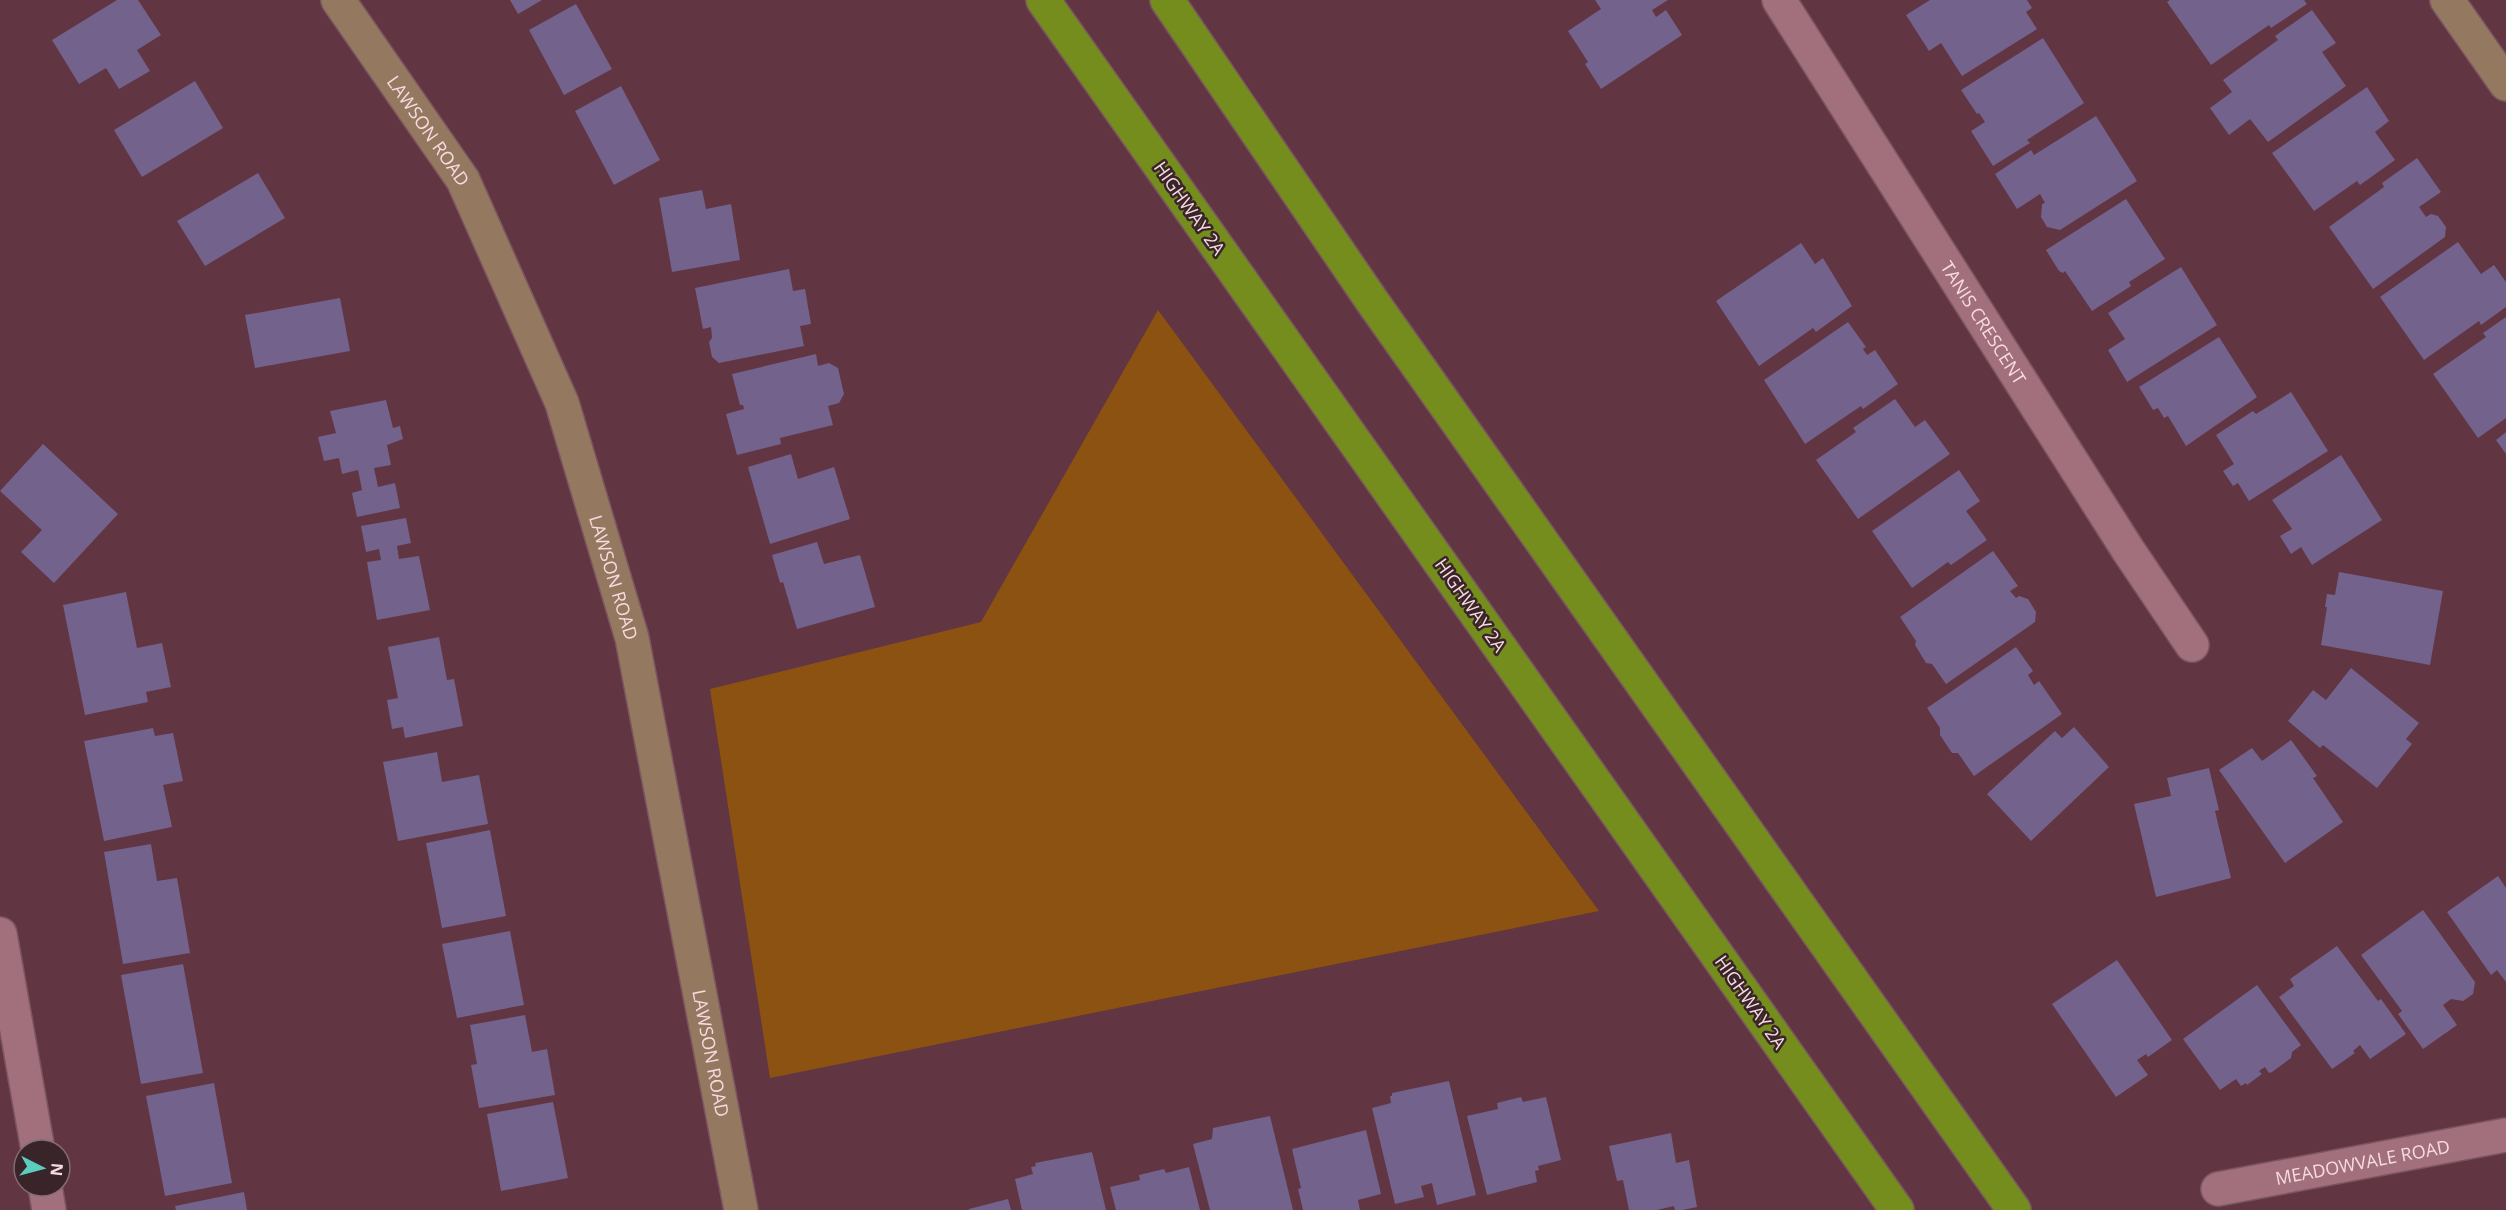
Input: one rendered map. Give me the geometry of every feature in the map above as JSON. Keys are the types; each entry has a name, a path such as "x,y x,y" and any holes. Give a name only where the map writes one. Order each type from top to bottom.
{"highway":[{"name":"HIGHWAY 2A","path":"1043,0 1897,1210"},
{"path":"1167,0 1372,301 2014,1210"}],"street":[{"name":"LAWSON ROAD","path":"338,0 463,180 562,403 632,638 741,1210"},
{"name":"TANIS CRESCENT","path":"1779,0 2128,550 2192,645"},
{"path":"2447,0 2506,84"},
{"path":"0,934 36,1138"},
{"name":"MEADOWVALE ROAD","path":"2218,1189 2506,1135"}],"shaded area":[{"path":"1158,310 1599,911 770,1078 710,689 981,622"}],"building":[{"path":"117,0 138,0 161,35 137,50 150,71 119,89 106,68 79,84 52,40"},
{"path":"510,0 542,0 518,14"},
{"path":"1595,0 1668,0 1652,10 1656,17 1666,10 1682,35 1601,89 1585,64 1588,62 1568,31 1601,9"},
{"path":"1930,0 2027,0 2032,8 2026,12 2037,29 1962,76 1941,43 1929,51 1906,15"},
{"path":"2170,0 2304,0 2307,4 2271,28 2269,25 2211,65 2167,2"},
{"path":"576,4 612,69 564,95 529,30"},
{"path":"2312,10 2336,43 2322,52 2346,86 2268,142 2250,119 2229,135 2210,108 2232,92 2223,80 2278,40 2275,36"},
{"path":"2043,38 2084,103 2027,140 2030,143 1993,166 1971,131 1985,122 1961,90"},
{"path":"195,81 223,128 142,177 114,130"},
{"path":"621,86 660,160 614,185 575,111"},
{"path":"2367,87 2389,121 2375,132 2395,160 2360,185 2357,181 2314,211 2272,153"},
{"path":"2096,116 2137,181 2060,230 2047,227 2041,217 2042,204 2045,203 2040,194 2017,209 1995,174 2031,150 2034,155"},
{"path":"2417,158 2441,192 2419,207 2426,217 2431,214 2438,216 2446,227 2445,237 2373,289 2329,227 2384,187 2382,183"},
{"path":"258,173 285,218 205,266 177,221"},
{"path":"702,190 706,209 731,204 740,260 672,272 659,198"},
{"path":"2126,199 2165,259 2129,282 2131,286 2092,311 2065,271 2063,273 2059,271 2046,250"},
{"path":"2458,242 2481,274 2494,265 2506,282 2506,307 2481,325 2479,321 2424,360 2380,297"},
{"path":"1801,243 1815,264 1823,258 1852,306 1816,332 1813,328 1759,366 1716,301"},
{"path":"2181,267 2217,325 2127,382 2108,350 2125,339 2108,313"},
{"path":"789,269 793,291 805,289 811,324 800,326 804,346 719,363 712,357 709,342 712,338 711,327 703,329 695,288"},
{"path":"340,298 350,351 255,368 245,315"},
{"path":"2506,317 2506,418 2478,438 2433,374 2486,337 2483,333"},
{"path":"1848,322 1866,347 1863,349 1867,355 1875,350 1898,384 1863,409 1861,406 1805,444 1764,380"},
{"path":"2219,337 2257,397 2186,446 2168,416 2164,418 2158,408 2153,410 2139,387"},
{"path":"816,354 818,366 829,363 838,368 844,394 839,403 828,406 833,425 780,438 781,444 737,455 726,414 744,409 743,405 740,405 732,374"},
{"path":"2291,392 2328,451 2249,501 2238,483 2233,486 2223,471 2234,464 2216,435 2253,411 2256,414"},
{"path":"1895,399 1915,427 1925,420 1950,454 1858,519 1816,460 1856,432 1853,428"},
{"path":"386,400 393,428 400,426 403,439 387,445 391,465 374,468 378,487 395,483 400,508 357,517 352,493 362,490 358,470 342,474 339,458 324,461 318,437 336,433 330,411"},
{"path":"2506,432 2506,454 2496,440"},
{"path":"43,444 118,514 54,583 21,552 42,530 0,491"},
{"path":"791,454 798,479 834,467 850,519 770,544 748,467"},
{"path":"2341,455 2382,520 2312,565 2301,547 2291,554 2280,536 2292,529 2272,500"},
{"path":"1959,470 1980,501 1966,511 1987,540 1951,565 1948,562 1912,588 1872,531"},
{"path":"406,518 411,543 397,546 399,559 419,556 430,610 377,620 367,562 381,560 379,549 366,552 361,526"},
{"path":"817,542 824,564 860,555 875,607 797,629 772,555"},
{"path":"1993,551 2018,586 2010,591 2016,598 2019,596 2028,599 2036,612 2035,622 1946,684 1932,664 1926,663 1915,645 1916,641 1900,617"},
{"path":"2339,572 2443,591 2430,665 2321,645 2327,594 2335,595"},
{"path":"126,592 137,648 162,643 171,687 146,692 148,702 85,715 63,605"},
{"path":"439,637 447,680 454,679 463,726 405,738 403,727 392,729 387,700 398,698 388,647"},
{"path":"2016,647 2033,671 2028,675 2034,685 2039,681 2062,714 1974,776 1958,753 1952,753 1927,708"},
{"path":"2351,668 2419,723 2406,739 2412,744 2377,788 2323,745 2320,748 2288,721 2313,690 2326,700"},
{"path":"2074,727 2109,767 2031,841 1987,794 2055,731 2062,738"},
{"path":"153,728 155,736 173,733 183,781 163,785 172,827 104,841 84,741"},
{"path":"2291,740 2317,776 2313,778 2343,822 2285,863 2219,770 2252,748 2262,761"},
{"path":"437,752 442,782 479,775 488,824 398,841 383,762"},
{"path":"2209,768 2219,810 2215,811 2231,878 2156,897 2134,804 2171,796 2167,778"},
{"path":"490,830 506,916 442,928 426,843"},
{"path":"151,844 157,881 177,878 190,953 123,964 104,852"},
{"path":"2498,876 2506,888 2506,982 2497,970 2491,975 2447,912"},
{"path":"2423,910 2475,982 2473,994 2463,1001 2451,999 2443,1005 2457,1025 2423,1049 2398,1014 2402,1011 2361,955"},
{"path":"510,931 524,1005 457,1018 442,944"},
{"path":"2337,946 2378,1001 2381,999 2406,1034 2370,1059 2360,1045 2353,1051 2355,1053 2332,1069 2279,997 2294,986 2290,979"},
{"path":"2117,960 2172,1040 2148,1057 2146,1054 2137,1060 2148,1075 2116,1097 2052,1004"},
{"path":"183,964 203,1073 141,1084 121,975"},
{"path":"2257,985 2301,1045 2292,1052 2291,1058 2272,1072 2269,1073 2265,1067 2259,1071 2262,1074 2247,1085 2246,1083 2241,1086 2236,1079 2220,1090 2183,1039"},
{"path":"525,1015 532,1052 547,1049 555,1095 479,1108 471,1065 477,1064 470,1025"},
{"path":"1449,1081 1476,1195 1437,1205 1432,1183 1421,1186 1424,1197 1395,1204 1372,1108 1391,1103 1392,1093"},
{"path":"214,1083 232,1183 165,1196 146,1096"},
{"path":"1521,1097 1523,1102 1546,1097 1561,1160 1538,1166 1539,1170 1535,1171 1537,1182 1487,1195 1467,1116 1498,1109 1497,1103"},
{"path":"553,1102 568,1178 501,1191 487,1114"},
{"path":"1270,1116 1293,1210 1210,1210 1193,1144 1212,1139 1213,1128"},
{"path":"1366,1130 1381,1194 1358,1200 1360,1210 1303,1210 1298,1189 1301,1188 1292,1149"},
{"path":"1671,1133 1676,1163 1689,1160 1697,1207 1683,1210 1675,1210 1674,1206 1657,1210 1629,1210 1623,1180 1617,1181 1609,1146"},
{"path":"1092,1152 1106,1210 1022,1210 1015,1179 1033,1174 1031,1167 1036,1166 1035,1163"},
{"path":"1189,1167 1200,1210 1116,1210 1110,1187 1140,1180 1139,1175 1164,1169 1166,1173"},
{"path":"244,1192 247,1210 176,1210 175,1206"},
{"path":"1008,1199 1011,1210 969,1210 969,1209"}]}
